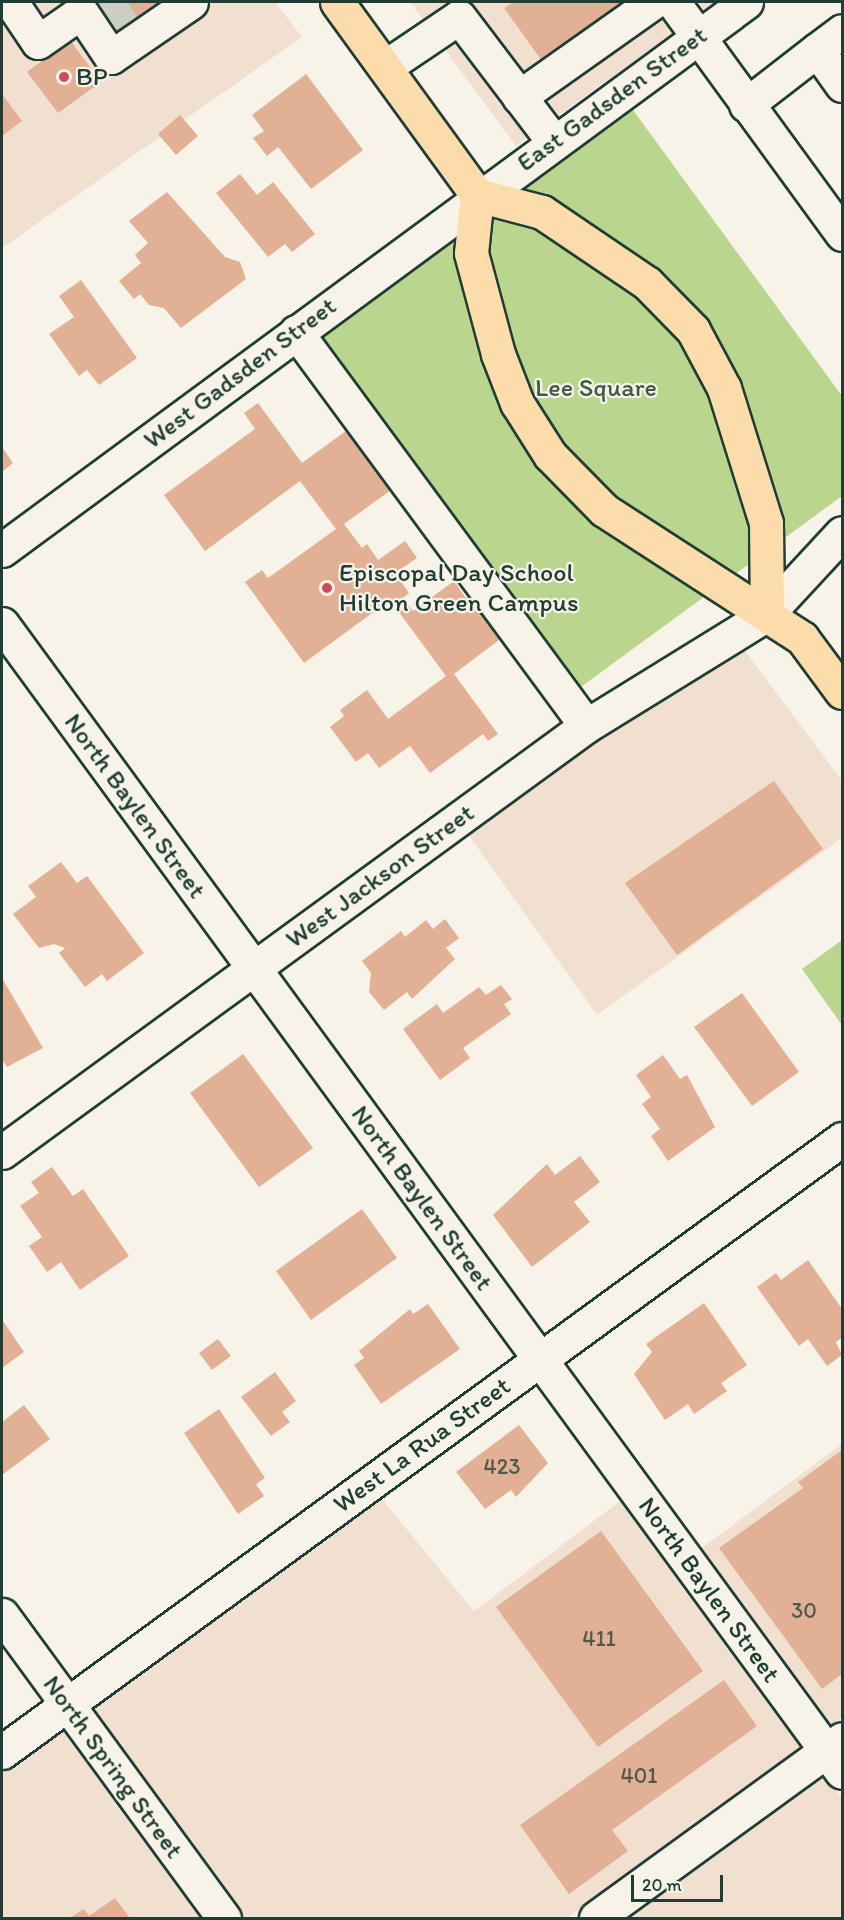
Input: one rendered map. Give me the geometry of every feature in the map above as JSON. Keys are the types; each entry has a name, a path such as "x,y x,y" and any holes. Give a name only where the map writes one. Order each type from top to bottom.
{"main road":[{"path":"337,2 477,195 542,212 647,282 693,330 724,388 766,523 767,614"},
{"path":"477,195 471,253 498,354 530,426 561,469 604,510 802,638 843,692"}],"street":[{"path":"15,3 38,42 81,12 98,23 111,57 191,2"},
{"path":"519,97 653,2"},
{"path":"673,2 746,105 843,234"},
{"name":"East Gadsden Street","path":"477,195 746,2"},
{"path":"385,67 454,9 553,141"},
{"path":"746,105 830,41 843,85"},
{"name":"West Gadsden Street","path":"2,550 477,195"},
{"path":"296,332 586,726"},
{"name":"West Jackson Street","path":"2,1152 586,726 767,614 843,533"},
{"name":"North Baylen Street","path":"2,624 539,1359 837,1754"},
{"name":"West La Rua Street","path":"2,1752 843,1139"},
{"name":"North Spring Street","path":"2,1615 224,1918"},
{"path":"597,1918 837,1754"}],"shaded area":[{"path":"21,2 275,2 302,37 2,248 2,16"},
{"path":"410,2 716,2 516,146"},
{"path":"736,639 842,781 842,838 597,1015 468,834"},
{"path":"842,1444 842,1717 829,1727 699,1550"},
{"path":"380,1497 474,1611 623,1499 804,1745 567,1918 243,1918 90,1709"},
{"path":"65,1728 205,1918 2,1918 2,1774"},
{"path":"824,1774 842,1798 842,1918 626,1918"}],"green space":[{"name":"Lee Square","path":"633,110 842,396 842,496 578,689 320,339"},
{"path":"842,940 842,1025 802,969"}],"building":[{"path":"94,2 162,2 118,34"},
{"path":"514,2 625,2 542,61 504,8"},
{"name":"BP","path":"70,40 101,82 58,113 27,72"},
{"path":"306,74 363,150 311,189 278,147 267,156 253,138 264,131 252,115"},
{"path":"2,94 22,121 2,136"},
{"path":"180,115 198,136 176,155 158,134"},
{"path":"240,174 257,195 273,182 315,234 292,252 285,244 268,257 216,193"},
{"path":"167,192 225,257 240,262 246,279 181,328 164,308 149,305 140,294 134,299 119,281 141,263 135,255 148,243 129,221"},
{"path":"81,280 137,358 99,385 87,370 79,376 49,334 74,317 59,296"},
{"name":"Episcopal Day School Hilton Green Campus","path":"258,403 302,463 354,425 398,485 344,524 362,548 367,544 378,560 405,541 417,558 395,573 409,593 403,598 413,611 454,581 473,608 483,601 507,634 454,674 498,734 488,741 483,734 430,773 410,746 379,768 368,753 356,762 330,727 344,716 340,710 367,690 388,719 446,676 390,600 304,663 245,582 262,570 268,578 336,529 300,481 205,551 164,495 255,429 244,413"},
{"path":"2,447 13,463 2,472"},
{"path":"774,781 823,849 677,955 625,883"},
{"path":"61,862 77,883 87,876 144,953 107,981 102,974 85,987 59,953 65,948 54,944 39,948 13,914 36,897 28,886"},
{"path":"445,919 459,938 446,948 455,959 412,999 407,992 384,1010 369,992 371,973 362,961 401,931 405,937 426,920 433,929"},
{"path":"2,978 43,1048 7,1067 2,1059"},
{"path":"501,985 512,999 504,1004 511,1014 463,1048 470,1058 440,1080 403,1029 437,1004 443,1013 479,987 486,995"},
{"path":"742,993 799,1072 752,1106 694,1027"},
{"path":"243,1054 313,1148 259,1187 190,1093"},
{"path":"663,1055 680,1079 687,1075 715,1127 668,1161 651,1136 660,1129 642,1104 651,1097 636,1075"},
{"path":"580,1156 600,1182 574,1202 590,1222 532,1267 493,1215 547,1164 555,1175"},
{"path":"52,1167 73,1196 83,1189 129,1256 80,1290 61,1262 47,1272 29,1246 42,1237 20,1206 39,1193 31,1182"},
{"path":"362,1209 397,1258 311,1320 276,1271"},
{"path":"808,1260 842,1309 842,1338 836,1342 842,1355 827,1366 808,1339 799,1346 757,1287 776,1273 781,1280"},
{"path":"704,1303 747,1365 721,1383 727,1391 694,1414 688,1404 665,1420 634,1374 652,1352 646,1344"},
{"path":"428,1304 460,1349 381,1404 354,1365 364,1358 359,1351 410,1309 413,1314"},
{"path":"2,1322 24,1352 2,1368"},
{"path":"218,1339 231,1356 212,1370 199,1353"},
{"path":"275,1372 296,1401 282,1412 290,1422 271,1436 241,1397"},
{"path":"24,1405 50,1439 2,1475 2,1422"},
{"path":"219,1409 265,1478 256,1484 264,1496 238,1514 184,1433"},
{"path":"519,1425 548,1463 516,1497 511,1490 485,1509 456,1472"},
{"path":"842,1450 842,1674 822,1689 719,1548 803,1488 798,1482"},
{"path":"601,1531 703,1671 598,1747 496,1607"},
{"path":"724,1680 757,1726 612,1830 628,1851 569,1894 520,1825"},
{"path":"115,1898 130,1918 70,1918 84,1909 89,1916"}],"tunnel":[{"path":"105,17 128,2"}],"place":[{"name":"BP","path":"64,77"},
{"name":"Episcopal Day School Hilton Green Campus","path":"327,588"}]}
